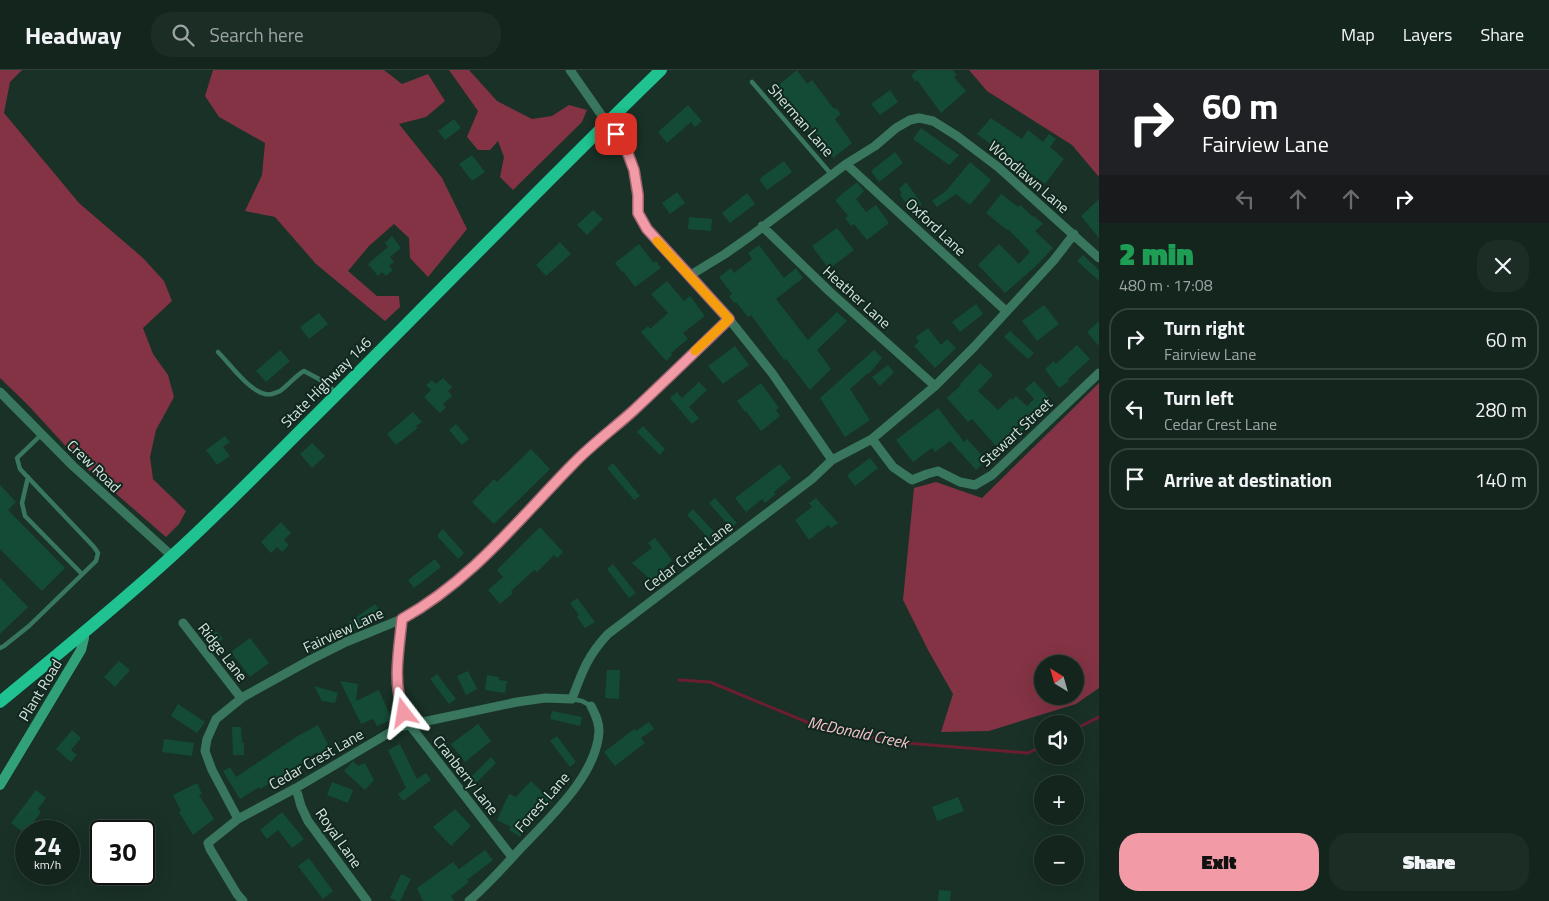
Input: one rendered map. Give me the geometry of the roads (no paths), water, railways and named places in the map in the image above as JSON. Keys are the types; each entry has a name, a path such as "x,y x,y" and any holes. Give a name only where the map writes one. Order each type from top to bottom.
{"main road":[{"name":"State Highway 146","path":"0,702 84,633 172,556 338,394 661,70"}],"street":[{"path":"570,70 607,123 624,143 634,170 638,195 638,213 647,229 729,319 772,373 832,460"},
{"name":"Woodlawn Lane","path":"689,276 752,235 831,174 875,146 896,128 910,120 924,118 933,121 957,136 998,167 1074,234 1054,260 974,347 935,386 872,439 832,460"},
{"name":"Oxford Lane","path":"846,164 1006,311"},
{"name":"Heather Lane","path":"762,226 830,292 935,386"},
{"path":"1074,234 1099,258"},
{"name":"Fairview Lane","path":"238,819 212,770 205,747 216,720 241,698 328,651 402,619 422,608 464,575 502,540 574,463 633,411 729,319"},
{"name":"Stewart Street","path":"872,439 893,467 912,480 938,471 960,482 975,485 992,475 1099,373"},
{"name":"Crew Road","path":"0,392 80,473 172,556"},
{"name":"Cedar Crest Lane","path":"243,901 237,894 208,843 238,819 296,788 399,727 545,698 572,699 584,666 595,647 608,634 812,479 832,460"},
{"name":"Cranberry Lane","path":"402,619 397,684 399,701 409,724 512,857"},
{"name":"Ridge Lane","path":"183,623 241,698"},
{"name":"Plant Road","path":"0,785 81,650 84,633"},
{"name":"Forest Lane","path":"469,901 566,800 584,774 591,760 599,730 598,719 591,706"},
{"name":"Royal Lane","path":"296,788 308,822 367,901"}],"lane":[{"name":"Sherman Lane","path":"752,82 831,174"},
{"path":"218,352 253,389 266,395 278,392 288,385 299,373 304,371 319,379 338,394"},
{"path":"0,648 29,626 96,560 98,553 20,469 17,458 42,434"},
{"path":"28,476 22,503 25,516 82,574"},
{"path":"572,699 582,701 591,706"}],"waterway":[{"name":"McDonald Creek","path":"679,680 710,682 814,725 895,742 1028,753 1034,750"},
{"name":"McDonald Creek","path":"1084,724 1099,717"}]}
